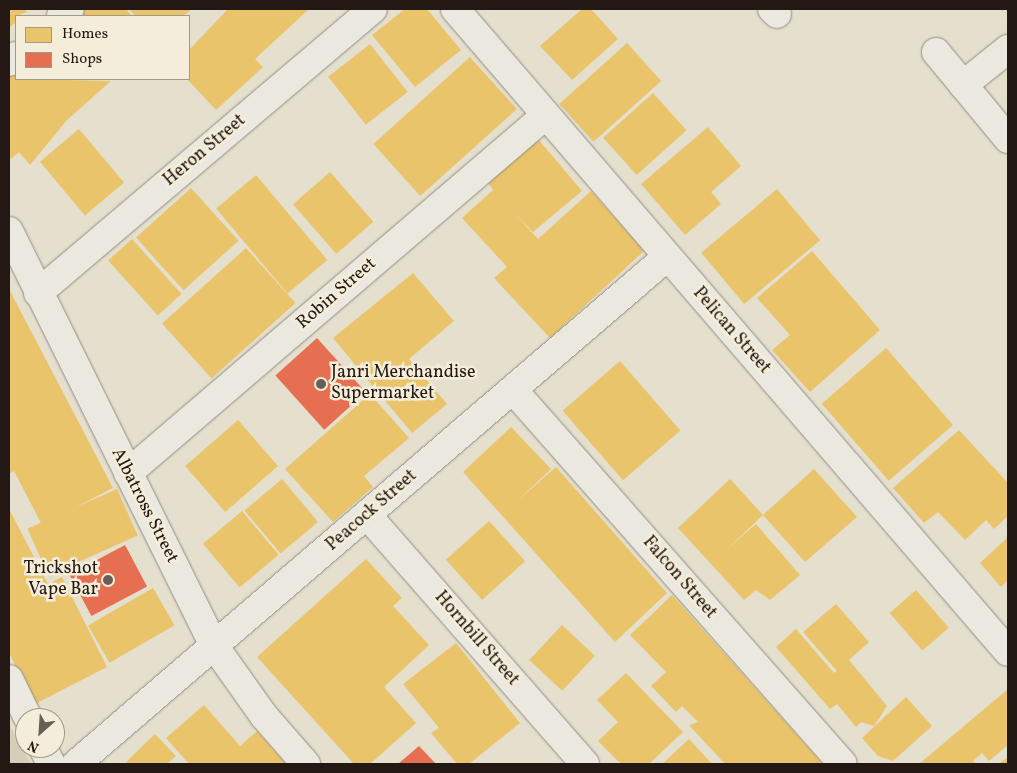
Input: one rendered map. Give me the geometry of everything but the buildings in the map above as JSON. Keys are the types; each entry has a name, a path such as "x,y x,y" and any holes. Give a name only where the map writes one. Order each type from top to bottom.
{"street":[{"name":"Heron Street","path":"38,293 373,9"},
{"name":"Pelican Street","path":"456,9 1008,652"},
{"path":"963,85 1008,49"},
{"path":"936,52 1008,139"},
{"name":"Robin Street","path":"128,473 546,115"},
{"name":"Albatross Street","path":"9,231 38,293 216,647 264,716 306,764"},
{"name":"Peacock Street","path":"76,764 216,647 367,514 514,391 667,257"},
{"name":"Falcon Street","path":"514,391 843,764"},
{"name":"Hornbill Street","path":"367,514 584,764"},
{"path":"9,679 23,708"}],"shaded area":[{"path":"9,724 15,735 15,758 28,758 31,764 9,764"}],"place":[{"name":"Janri Merchandise Supermarket","path":"321,384"},
{"name":"Trickshot Vape Bar","path":"108,580"}]}
